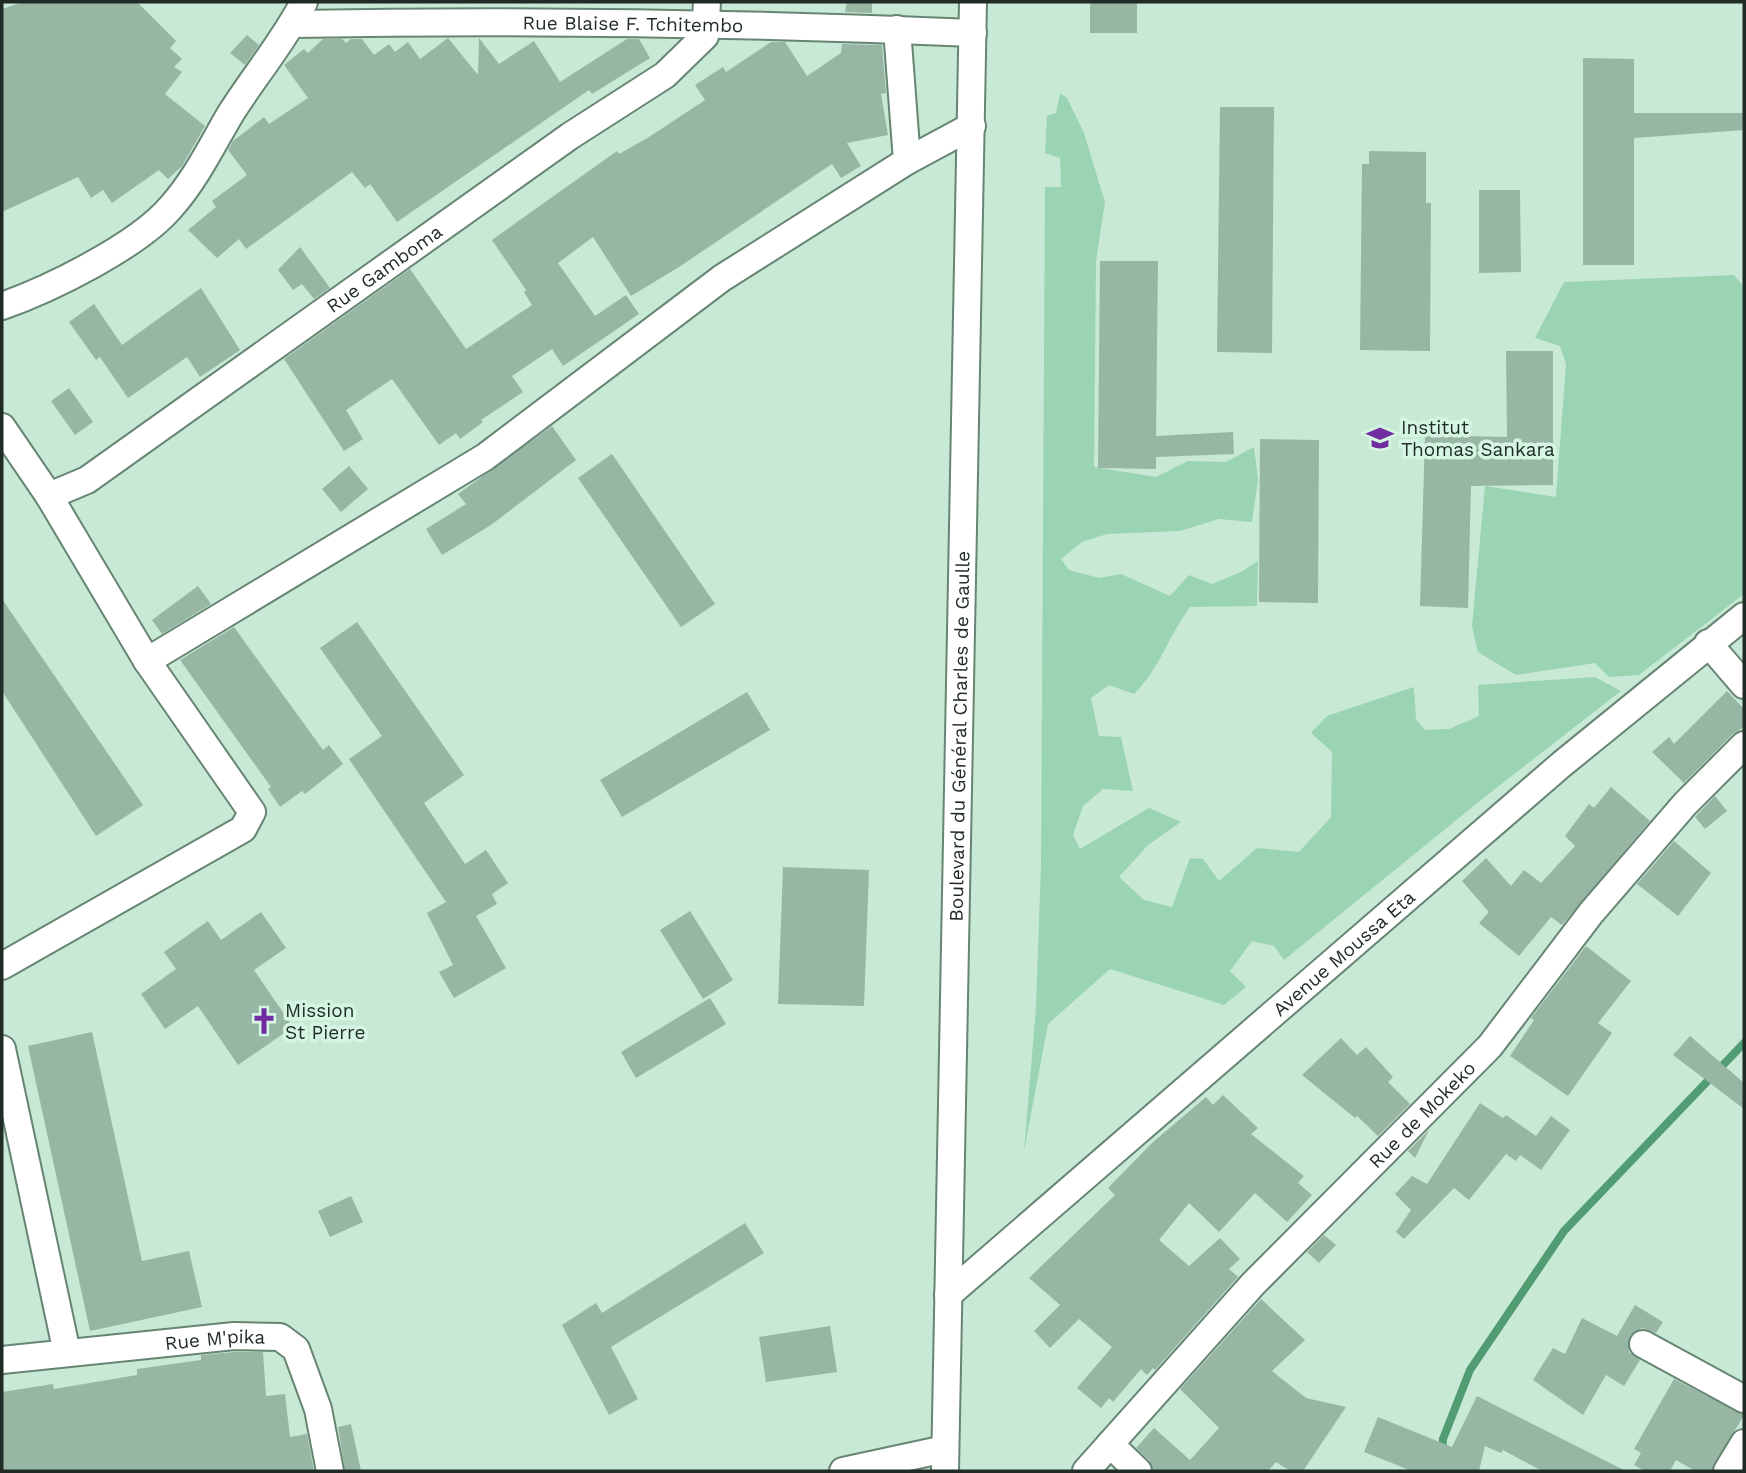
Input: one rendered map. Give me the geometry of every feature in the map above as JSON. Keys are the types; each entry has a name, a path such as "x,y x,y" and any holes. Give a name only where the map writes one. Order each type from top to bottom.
{"street":[{"name":"Boulevard du Général Charles de Gaulle","path":"945,1460 973,2"},
{"name":"Rue Blaise F. Tchitembo","path":"299,13 510,11 707,14 745,23 973,33"},
{"path":"2,306 94,262 149,229 171,208 299,13"},
{"name":"Rue Gamboma","path":"49,496 87,480 570,136 665,75 705,36 707,14"},
{"path":"897,29 906,161"},
{"path":"147,661 485,457 722,278 906,161 971,125"},
{"path":"2,427 49,496 147,661 252,812 243,829 2,966"},
{"name":"Avenue Moussa Eta","path":"948,1295 1562,764 1744,616"},
{"path":"1708,643 1744,685"},
{"name":"Rue de Mokeko","path":"1086,1471 1253,1284 1490,1046 1591,914 1685,804 1744,745"},
{"path":"2,1049 67,1353"},
{"name":"Rue M'pika","path":"2,1360 234,1336 279,1337 296,1349 318,1409 330,1471"},
{"path":"1643,1344 1744,1399"},
{"path":"1727,1471 1744,1443"},
{"path":"1110,1444 1138,1471"},
{"path":"843,1471 945,1460"}],"green space":[{"path":"1060,93 1067,98 1084,133 1105,202 1096,261 1094,467 1156,477 1188,461 1226,462 1254,447 1258,480 1252,522 1219,519 1180,531 1107,534 1082,542 1061,559 1069,570 1099,578 1121,574 1170,596 1189,575 1212,584 1241,572 1258,561 1257,606 1190,607 1151,674 1134,694 1109,685 1091,698 1099,736 1121,737 1133,791 1103,789 1083,806 1073,835 1080,849 1149,808 1181,822 1148,845 1119,877 1144,900 1172,907 1190,858 1203,859 1219,881 1257,848 1299,852 1331,817 1332,752 1311,733 1327,716 1414,687 1416,719 1425,730 1449,729 1479,716 1478,685 1595,677 1621,691 1486,796 1284,960 1274,946 1252,941 1230,971 1246,987 1224,1005 1110,969 1048,1024 1024,1151 1036,1007 1041,864 1045,187 1061,187 1060,158 1045,153 1047,116 1056,113"},
{"path":"1734,275 1744,287 1744,594 1639,675 1609,677 1595,663 1516,675 1478,652 1472,626 1485,486 1556,497 1566,364 1560,346 1535,338 1564,282"}],"building":[{"path":"23,2 137,2 176,41 170,48 182,59 174,67 182,72 165,94 205,126 182,166 168,179 159,170 112,203 103,190 91,198 78,177 2,212 2,9"},
{"path":"847,2 872,2 872,13 845,12"},
{"path":"1090,2 1137,2 1137,33 1090,33"},
{"path":"247,35 259,45 245,65 230,53"},
{"path":"448,38 478,75 479,38 499,64 534,41 560,82 627,39 639,39 650,58 592,94 589,90 397,222 370,184 365,188 352,172 246,249 239,239 217,258 188,230 216,207 212,201 247,175 228,150 233,141 264,117 269,124 308,98 284,65 304,49 308,53 323,39 342,39 346,43 351,39 362,39 374,55 389,44 395,52 408,42 420,59"},
{"path":"771,42 785,42 807,76 841,53 842,44 882,45 886,93 881,94 888,135 847,143 861,166 841,178 832,164 679,267 631,296 593,237 558,263 595,316 626,295 639,314 563,366 552,349 512,376 523,392 481,420 483,422 460,439 456,433 439,445 392,379 346,410 363,439 344,451 284,359 410,269 466,349 532,305 524,292 526,290 492,240 617,151 619,154 649,137 705,100 695,85 723,67 726,72"},
{"path":"1583,58 1634,59 1634,113 1744,113 1744,130 1634,138 1634,265 1583,265"},
{"path":"1220,107 1274,107 1272,353 1217,352"},
{"path":"1369,151 1426,152 1426,203 1431,203 1430,351 1360,350 1362,164 1369,164"},
{"path":"1479,190 1520,190 1521,272 1479,273"},
{"path":"300,247 330,288 314,299 302,284 293,290 278,270"},
{"path":"1100,261 1158,261 1156,436 1233,432 1234,454 1156,457 1156,469 1098,468"},
{"path":"201,288 240,350 200,377 187,357 128,398 100,357 96,360 69,322 94,304 122,345"},
{"path":"1506,351 1553,351 1553,485 1471,486 1468,608 1420,606 1425,435 1507,437"},
{"path":"69,388 93,422 75,435 51,401"},
{"path":"552,426 576,460 491,525 442,555 426,529 466,504 458,494"},
{"path":"1260,439 1319,440 1318,603 1259,602"},
{"path":"612,454 715,604 681,627 578,478"},
{"path":"349,466 368,489 341,512 322,489"},
{"path":"198,586 211,604 162,634 152,620"},
{"path":"2,599 143,805 96,836 2,691"},
{"path":"357,622 464,775 424,803 465,864 486,850 508,883 492,894 497,904 476,916 506,968 454,998 439,972 453,965 427,913 446,902 349,759 382,736 320,648"},
{"path":"234,627 323,750 329,745 343,764 305,794 302,791 280,807 268,789 271,787 180,660"},
{"path":"1727,691 1744,709 1744,727 1733,734 1684,783 1652,752 1669,737 1674,744"},
{"path":"747,692 770,730 622,817 600,780"},
{"path":"1611,787 1650,821 1562,925 1551,917 1519,956 1479,923 1489,912 1462,881 1486,858 1511,886 1524,870 1541,883 1575,846 1565,836 1589,804 1594,808"},
{"path":"1715,796 1727,811 1705,829 1695,817"},
{"path":"1674,841 1711,873 1678,916 1637,884"},
{"path":"783,867 869,870 864,1006 778,1004"},
{"path":"690,911 733,980 703,999 660,930"},
{"path":"261,912 286,948 254,970 293,1027 238,1065 198,1006 165,1029 141,994 176,969 164,952 208,921 221,940"},
{"path":"1586,946 1631,981 1598,1023 1612,1033 1568,1096 1510,1056 1534,1020 1531,1018"},
{"path":"710,998 726,1024 636,1078 621,1052"},
{"path":"92,1032 142,1261 189,1251 202,1307 90,1331 28,1046"},
{"path":"1690,1036 1744,1083 1744,1109 1673,1055"},
{"path":"1341,1038 1357,1055 1366,1047 1393,1077 1388,1082 1410,1104 1378,1136 1357,1116 1355,1118 1302,1075"},
{"path":"1223,1095 1258,1128 1251,1134 1304,1176 1298,1183 1312,1195 1287,1222 1255,1193 1219,1232 1189,1203 1159,1240 1189,1266 1220,1238 1240,1259 1229,1269 1238,1277 1155,1370 1153,1368 1147,1375 1141,1369 1113,1402 1109,1398 1101,1408 1077,1388 1112,1347 1079,1319 1050,1348 1034,1331 1060,1305 1029,1278 1115,1195 1108,1188 1152,1143 1206,1097 1213,1105"},
{"path":"1480,1103 1503,1118 1506,1115 1536,1136 1551,1116 1570,1130 1541,1170 1520,1155 1516,1161 1506,1154 1469,1200 1454,1188 1404,1239 1396,1232 1411,1210 1395,1194 1412,1176 1427,1184"},
{"path":"1429,1130 1415,1158 1408,1151"},
{"path":"351,1196 363,1222 330,1237 318,1211"},
{"path":"745,1223 764,1253 611,1347 638,1399 609,1415 562,1325 596,1303 602,1313"},
{"path":"1324,1235 1336,1245 1319,1263 1307,1252"},
{"path":"1261,1299 1305,1340 1272,1371 1306,1398 1346,1407 1303,1471 1290,1471 1276,1462 1268,1471 1153,1471 1149,1460 1136,1448 1154,1428 1190,1460 1219,1428 1180,1389"},
{"path":"1635,1305 1663,1322 1656,1333 1642,1328 1630,1336 1629,1352 1640,1360 1624,1386 1606,1375 1583,1415 1533,1380 1553,1348 1565,1354 1582,1318 1617,1336"},
{"path":"830,1326 837,1372 766,1382 759,1337"},
{"path":"263,1352 266,1396 285,1394 290,1437 307,1434 314,1471 2,1471 2,1392 53,1384 54,1389 137,1375 137,1369 201,1360 201,1355"},
{"path":"1674,1379 1744,1415 1711,1471 1695,1471 1676,1460 1670,1471 1645,1471 1634,1465 1641,1453 1634,1449"},
{"path":"1477,1396 1626,1471 1542,1471 1503,1450 1501,1453 1485,1446 1479,1471 1412,1471 1364,1452 1378,1417 1452,1447"},
{"path":"351,1424 361,1471 345,1471 338,1427"}],"waterway":[{"path":"1441,1471 1443,1439 1470,1370 1564,1231 1744,1043"}],"place":[{"name":"Institut Thomas Sankara","path":"1380,438"},
{"name":"Mission St Pierre","path":"264,1021"}]}
